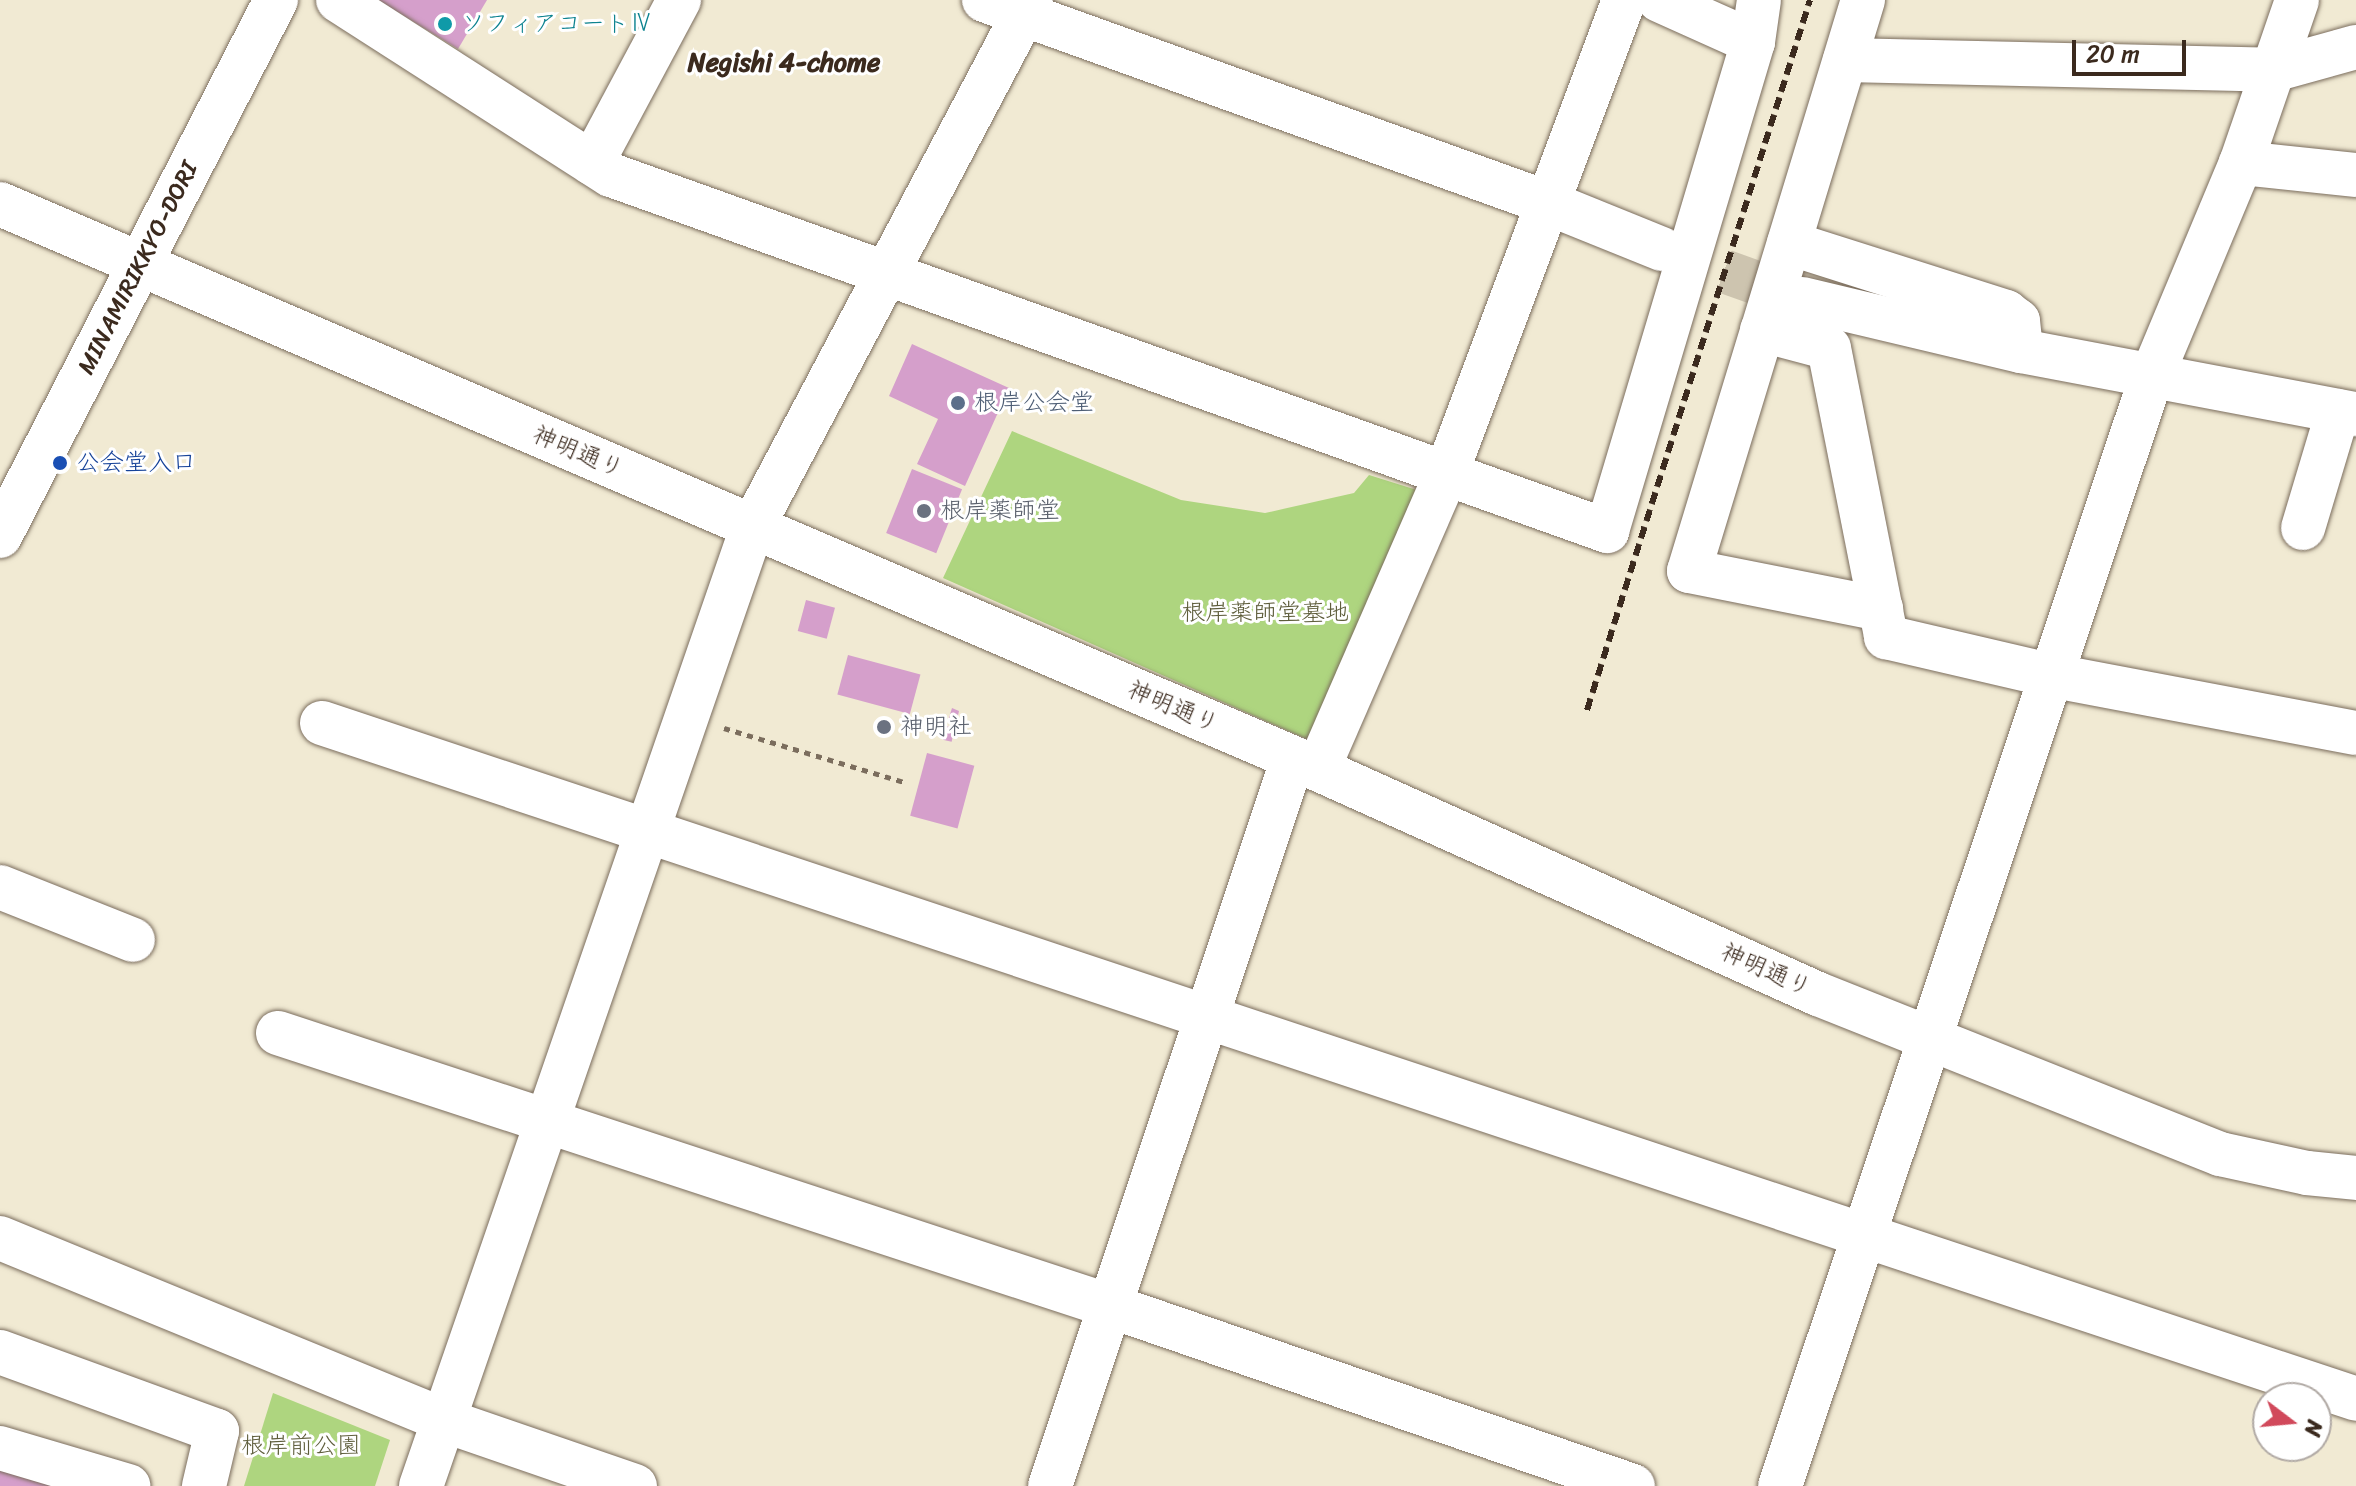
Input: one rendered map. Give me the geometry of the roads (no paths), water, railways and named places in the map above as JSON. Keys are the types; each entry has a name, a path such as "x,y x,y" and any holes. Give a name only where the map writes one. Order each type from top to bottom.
{"street":[{"name":"MINAMIRIKKYO-DORI","path":"0,536 276,0"},
{"path":"338,0 611,175 1445,477 1607,531 1756,21 1659,0"},
{"path":"592,163 679,0"},
{"path":"1050,1486 1206,1018 1306,763 1445,477 1624,0"},
{"path":"1863,0 1689,571 1881,609"},
{"path":"1780,1486 1932,1036 2049,675 2151,378 2241,163 2297,0"},
{"path":"421,1486 752,528 888,273 1012,5 1548,203 1662,249"},
{"path":"1845,60 2273,70 2356,47"},
{"path":"2241,163 2356,175"},
{"name":"神明通り","path":"0,204 1306,763 1818,994 1932,1036 2220,1154 2356,1177"},
{"path":"1789,243 2006,312 2018,321 2021,351"},
{"path":"1802,299 2021,351 2347,413 2303,528"},
{"path":"1762,330 1829,348 1886,637 2049,675 2356,733"},
{"path":"322,723 2356,1399"},
{"path":"0,887 133,940"},
{"path":"278,1033 1110,1306 1633,1486"},
{"path":"0,1238 443,1420 635,1486"},
{"path":"0,1352 217,1431 204,1486"},
{"path":"0,1448 128,1486"}],"tunnel":[{"path":"1662,249 1802,299"}],"railway":[{"path":"1587,710 1810,0"}],"place":[{"name":"ソフィアコートⅣ","path":"445,24"},
{"name":"根岸公会堂","path":"958,403"},
{"name":"公会堂入口","path":"60,463"},
{"name":"根岸薬師堂","path":"924,511"},
{"name":"神明社","path":"884,727"}],"district":[{"name":"Negishi 4-chome","path":"784,63"}],"park label":[{"name":"根岸薬師堂墓地","path":"1265,613"},
{"name":"根岸前公園","path":"301,1446"}]}
